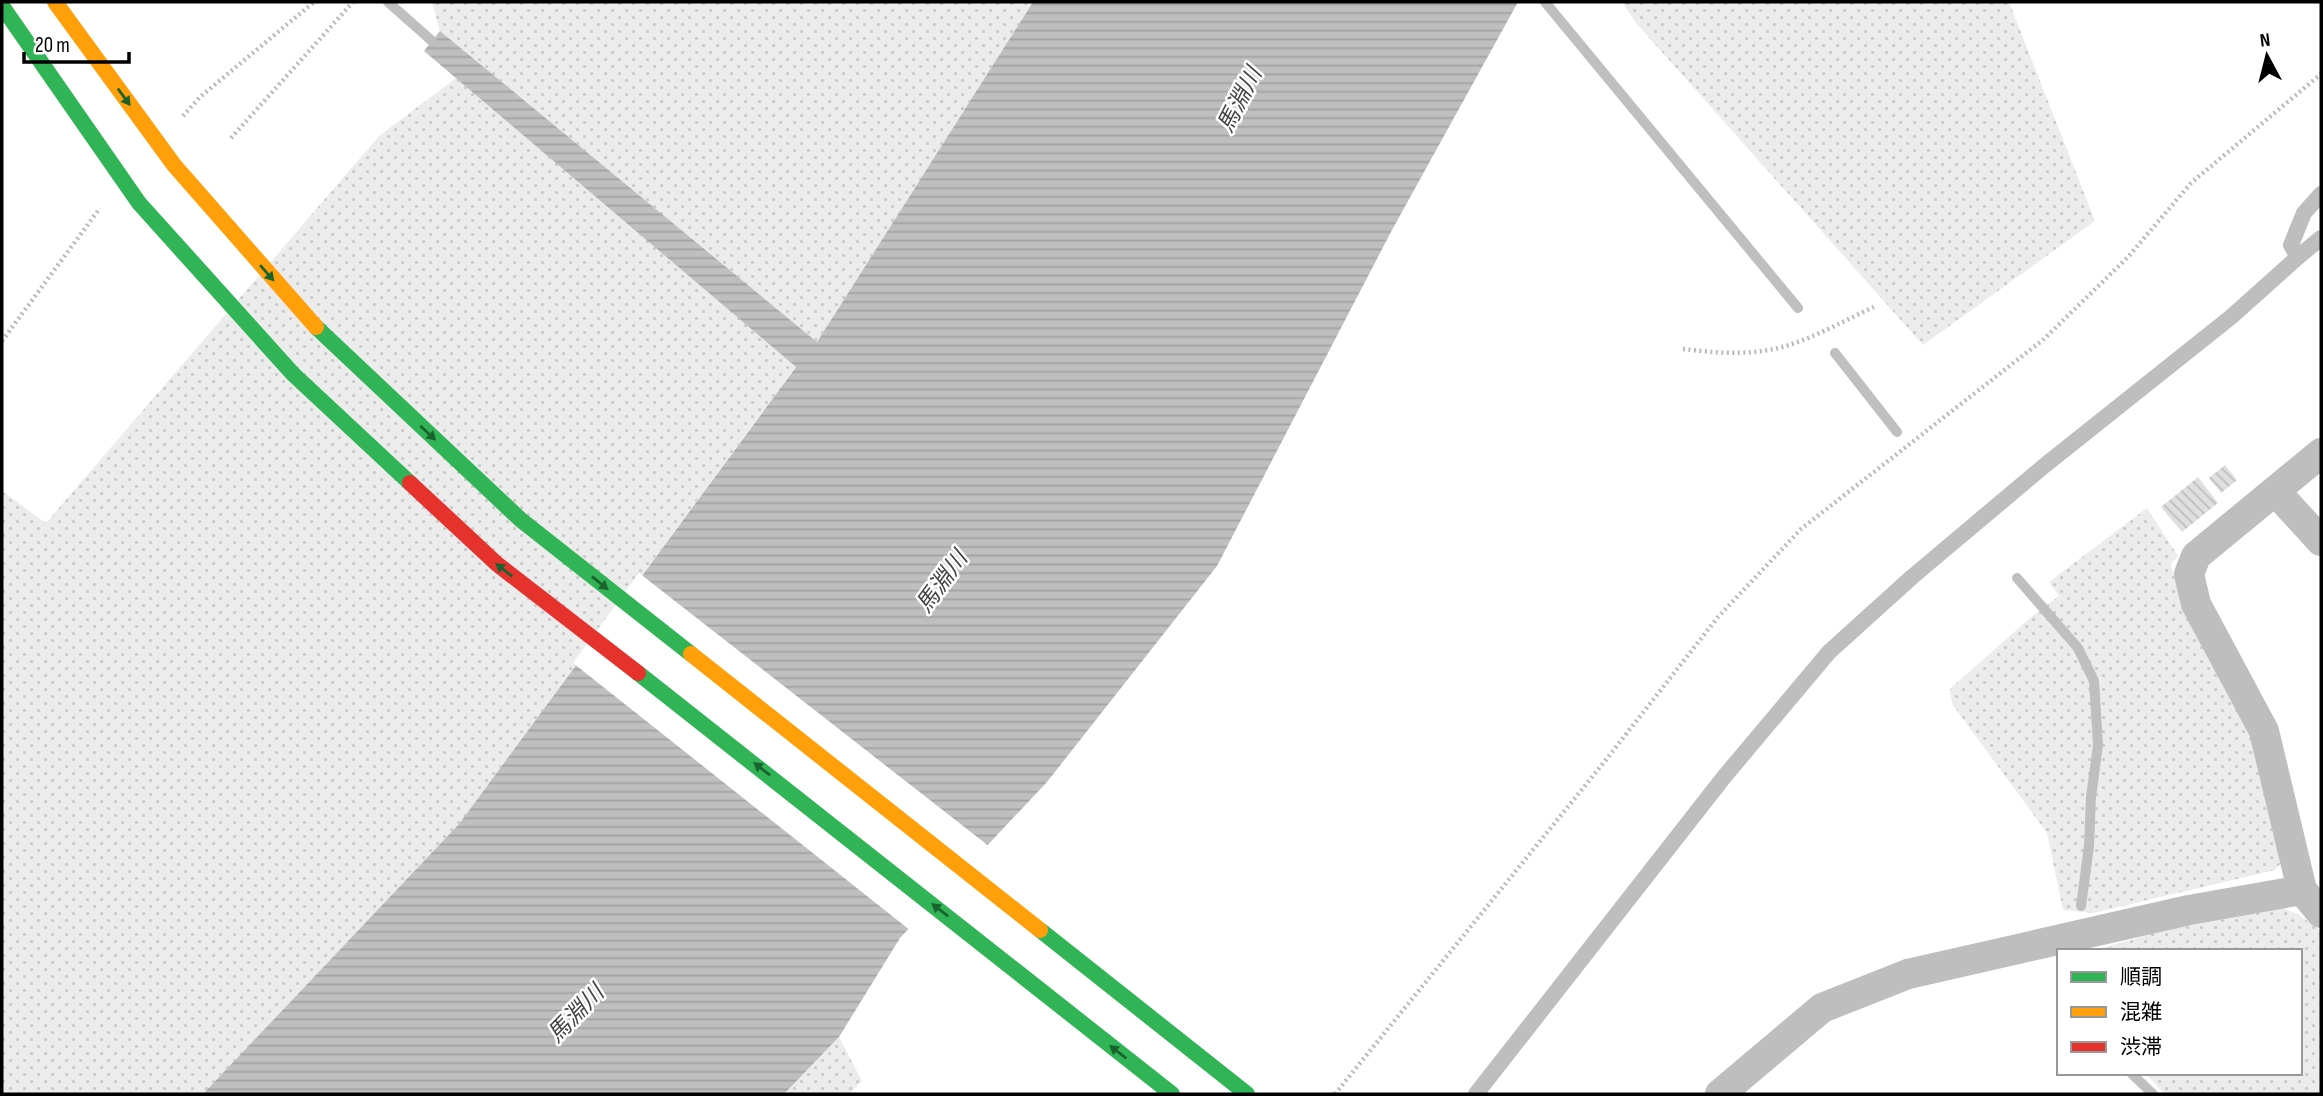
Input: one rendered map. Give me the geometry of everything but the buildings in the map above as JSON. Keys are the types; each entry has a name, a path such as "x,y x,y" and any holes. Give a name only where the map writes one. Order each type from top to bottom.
{"street":[{"path":"55,2 174,165 309,321 522,520 1247,1094"},
{"path":"2,6 139,203 293,374 497,564 703,723 1172,1094"},
{"path":"2321,453 2196,556 2189,573 2196,604 2264,732 2302,890 2321,913"},
{"path":"2274,491 2321,541"},
{"path":"1720,1094 1822,1008 1908,974 2189,909 2302,890"}],"lane":[{"path":"2298,257 2291,246 2304,213 2321,194"},
{"path":"1476,1094 1724,777 1829,652 1932,560 2231,317 2321,238"}],"path":[{"path":"231,138 353,2"},
{"path":"1335,1094 1718,617 1801,528 2044,339 2129,257 2191,183 2321,74"},
{"path":"1683,349 1720,353 1752,352 1786,346 1876,306"}],"shaded area":[{"path":"432,2 1033,2 817,342 440,31"},
{"path":"1622,2 2009,2 2095,221 1923,345 1636,23"},
{"path":"456,78 796,366 459,824 203,1094 2,1094 2,491 46,523 379,136"},
{"path":"2147,508 2178,556 2171,564 2182,605 2257,739 2286,857 2275,870 2093,913 2063,910 2047,833 1952,704 1950,689 2059,596 2049,582"},
{"path":"2279,907 2298,914 2321,931 2321,1094 2165,1094 2147,1075 2302,1075 2302,949 2098,949 2215,916"},
{"path":"839,1037 862,1081 849,1094 784,1094"}],"water":[{"name":"馬淵川","path":"1033,2 1518,2 1392,230 1217,566 1047,782 900,938 839,1037 784,1094 203,1094 459,824 796,367 424,51 440,31 817,342"}],"pier":[{"path":"639,573 990,847 911,931 573,663"}],"waterway":[{"path":"388,2 432,41"},
{"path":"1545,2 1798,308"},
{"path":"1835,353 1897,432"},
{"path":"2017,578 2078,648 2094,681 2098,745 2081,906"},
{"path":"2133,1075 2153,1094"}],"traffic: fast":[{"path":"2,6 139,203 293,374 410,483"},
{"path":"316,327 521,520 691,654"},
{"path":"638,673 1172,1094"},
{"path":"1040,930 1247,1094"}],"traffic: slow":[{"path":"55,2 174,165 316,327"},
{"path":"691,654 1040,930"}],"traffic: jam":[{"path":"410,483 497,564 638,673"}]}
